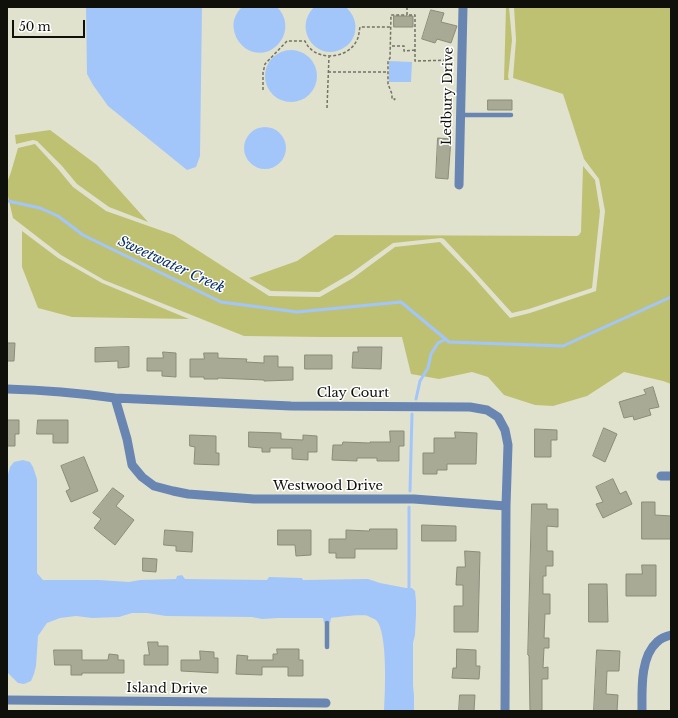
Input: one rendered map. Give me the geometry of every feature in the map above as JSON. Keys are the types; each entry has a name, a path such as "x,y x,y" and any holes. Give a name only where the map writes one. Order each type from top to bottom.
{"street":[{"name":"Ledbury Drive","path":"459,185 462,7"},
{"path":"7,389 44,390 115,398"},
{"name":"Clay Court","path":"115,398 291,406 470,407 487,410 498,417 505,430 508,445 506,506"},
{"name":"Westwood Drive","path":"115,398 127,439 132,464 142,477 154,486 172,491 188,494 254,499 414,499 506,506"},
{"path":"661,476 671,476"},
{"path":"505,711 506,506"},
{"path":"642,711 643,673 648,654 657,642 671,635"},
{"name":"Island Drive","path":"7,700 326,704"}],"lane":[{"path":"460,115 511,115"},
{"path":"327,623 327,647"}],"path":[{"path":"407,7 407,15"},
{"path":"394,100 395,99 392,99 392,94 388,84 388,61 390,58 391,46 391,15 415,15 415,61 462,60"},
{"path":"263,90 263,73 265,64 287,41 305,41 315,52 320,55 329,56 342,54 354,45 359,35 360,27 391,27"},
{"path":"391,46 404,46 404,51 415,50"},
{"path":"327,108 329,56"},
{"path":"328,72 388,72"}],"green space":[{"path":"506,7 509,7 512,40 508,77 509,80 504,80"},
{"path":"514,7 671,7 671,384 624,372 587,396 553,406 535,405 504,395 488,377 472,372 439,379 411,374 402,337 244,336 104,280 61,255 13,218 7,192 7,183 18,148 35,144 73,187 106,211 174,235 269,296 320,297 353,278 395,247 440,242 510,318 530,313 596,291 605,211 599,179 584,159 563,94 513,78 516,40"},
{"path":"50,130 97,165 148,222 109,207 77,184 62,166 37,141 33,140 16,144 15,135"},
{"path":"583,166 595,180 600,211 592,288 529,309 512,313 444,239 441,238 393,243 350,274 319,292 271,291 249,278 297,261 335,235 577,236 581,232"},
{"path":"22,231 58,258 102,283 189,319 72,317 38,308 22,267"}],"water":[{"path":"86,7 202,7 200,156 196,167 187,170 108,106 93,85 87,74"},
{"path":"242,7 277,7 283,16 285,26 284,35 273,49 264,52 255,52 245,48 239,42 235,33 234,20"},
{"path":"314,7 346,7 351,12 355,22 355,32 352,41 345,47 336,51 326,52 318,49 307,35 306,26 308,16"},
{"path":"291,50 301,52 309,58 315,66 317,76 315,86 309,94 301,100 291,102 281,100 273,94 267,86 265,76 267,66 273,58 281,52"},
{"path":"389,61 412,62 411,82 389,82"},
{"path":"261,127 269,127 277,130 283,136 286,148 283,160 277,166 269,169 261,169 253,166 247,160 244,152 244,144 247,136 253,130"},
{"path":"23,460 30,462 37,479 37,573 43,580 99,580 129,582 140,580 176,579 177,576 182,575 185,579 267,580 269,577 302,578 303,580 368,579 380,583 412,588 415,591 416,601 415,635 413,643 414,711 384,711 385,663 382,637 380,627 376,620 365,615 331,618 330,623 324,623 323,618 262,619 252,617 166,616 147,613 132,613 119,617 92,618 76,616 60,618 47,623 38,636 36,666 31,681 24,684 18,683 8,673 7,666 7,478 10,467 14,462"}],"building":[{"path":"431,10 444,13 441,22 457,26 451,43 437,39 435,43 422,39"},
{"path":"394,16 413,16 413,27 394,27"},
{"path":"488,100 512,100 512,110 488,110"},
{"path":"438,138 451,139 448,179 436,178"},
{"path":"7,343 15,343 14,361 7,361"},
{"path":"129,347 129,367 118,368 118,361 95,362 95,348"},
{"path":"358,347 382,347 381,369 352,368 353,352 358,352"},
{"path":"163,352 176,353 176,377 162,376 162,371 147,371 147,358 163,358"},
{"path":"204,353 218,353 218,358 247,359 246,362 264,363 264,356 278,356 278,367 293,367 293,380 264,381 218,378 204,379 204,377 190,377 190,359 204,359"},
{"path":"305,355 332,355 332,369 305,369"},
{"path":"653,387 659,407 649,409 651,415 634,420 633,416 624,418 619,402 646,394 644,390"},
{"path":"7,420 19,420 19,434 15,434 15,446 7,446"},
{"path":"38,420 68,420 68,443 53,443 53,434 37,434"},
{"path":"604,428 617,434 605,462 593,456"},
{"path":"535,429 557,430 557,440 551,440 551,457 535,457"},
{"path":"390,431 404,431 404,446 399,446 399,461 377,461 377,458 357,458 357,461 332,460 333,445 342,445 343,442 390,442"},
{"path":"249,432 281,433 281,439 303,440 303,435 317,436 317,452 308,452 308,460 292,459 292,448 270,448 270,452 262,452 262,448 249,447"},
{"path":"455,432 477,433 476,464 447,464 447,470 437,470 437,474 423,474 423,453 434,453 434,438 455,438"},
{"path":"190,435 216,436 216,453 219,453 219,465 194,464 195,447 190,446"},
{"path":"84,457 98,491 71,502 66,491 70,489 61,466"},
{"path":"613,479 620,494 626,491 632,504 603,518 596,504 603,502 596,487"},
{"path":"113,488 124,496 116,506 134,520 115,545 94,528 101,519 93,513"},
{"path":"642,502 655,502 655,515 671,516 671,539 642,539"},
{"path":"532,504 547,504 547,509 558,509 558,527 547,526 547,551 553,551 553,566 546,566 546,576 543,576 543,594 550,594 550,614 545,614 544,638 549,638 549,648 544,648 543,668 548,667 548,679 542,679 542,711 530,711 528,655"},
{"path":"422,525 456,526 456,541 422,541"},
{"path":"370,529 397,529 397,549 355,549 355,558 336,558 336,553 329,553 329,539 346,539 346,530 369,531"},
{"path":"165,530 193,532 192,552 176,551 176,546 164,545"},
{"path":"278,530 311,530 311,555 296,556 295,545 278,545"},
{"path":"465,551 480,552 478,632 454,632 454,606 463,606 463,585 456,585 457,567 465,567"},
{"path":"143,558 157,559 156,572 143,571"},
{"path":"642,565 656,565 656,596 626,596 626,574 642,574"},
{"path":"589,584 607,584 608,622 589,622"},
{"path":"148,642 158,642 158,646 168,646 168,665 144,665 144,655 149,655"},
{"path":"277,649 299,649 299,660 303,660 303,676 288,676 288,667 262,667 262,675 236,674 237,655 248,656 247,660 273,660 273,654 277,654"},
{"path":"457,649 476,650 476,666 480,666 479,679 452,678 453,668 456,668"},
{"path":"54,650 82,650 82,660 108,660 109,654 118,655 118,660 124,660 124,673 82,673 82,675 71,675 71,665 55,665"},
{"path":"597,650 620,651 619,671 607,671 606,694 618,695 617,711 594,711"},
{"path":"200,651 214,652 214,658 218,658 218,673 181,671 181,660 200,660"},
{"path":"460,695 475,695 474,711 459,711"}],"waterway":[{"name":"Sweetwater Creek","path":"8,201 40,208 58,216 83,235 221,302 297,312 401,302 449,342 563,346 671,297"},
{"path":"416,399 420,381 428,368 431,354 438,343 446,339"},
{"path":"410,491 412,414"},
{"path":"409,507 409,588"}]}
